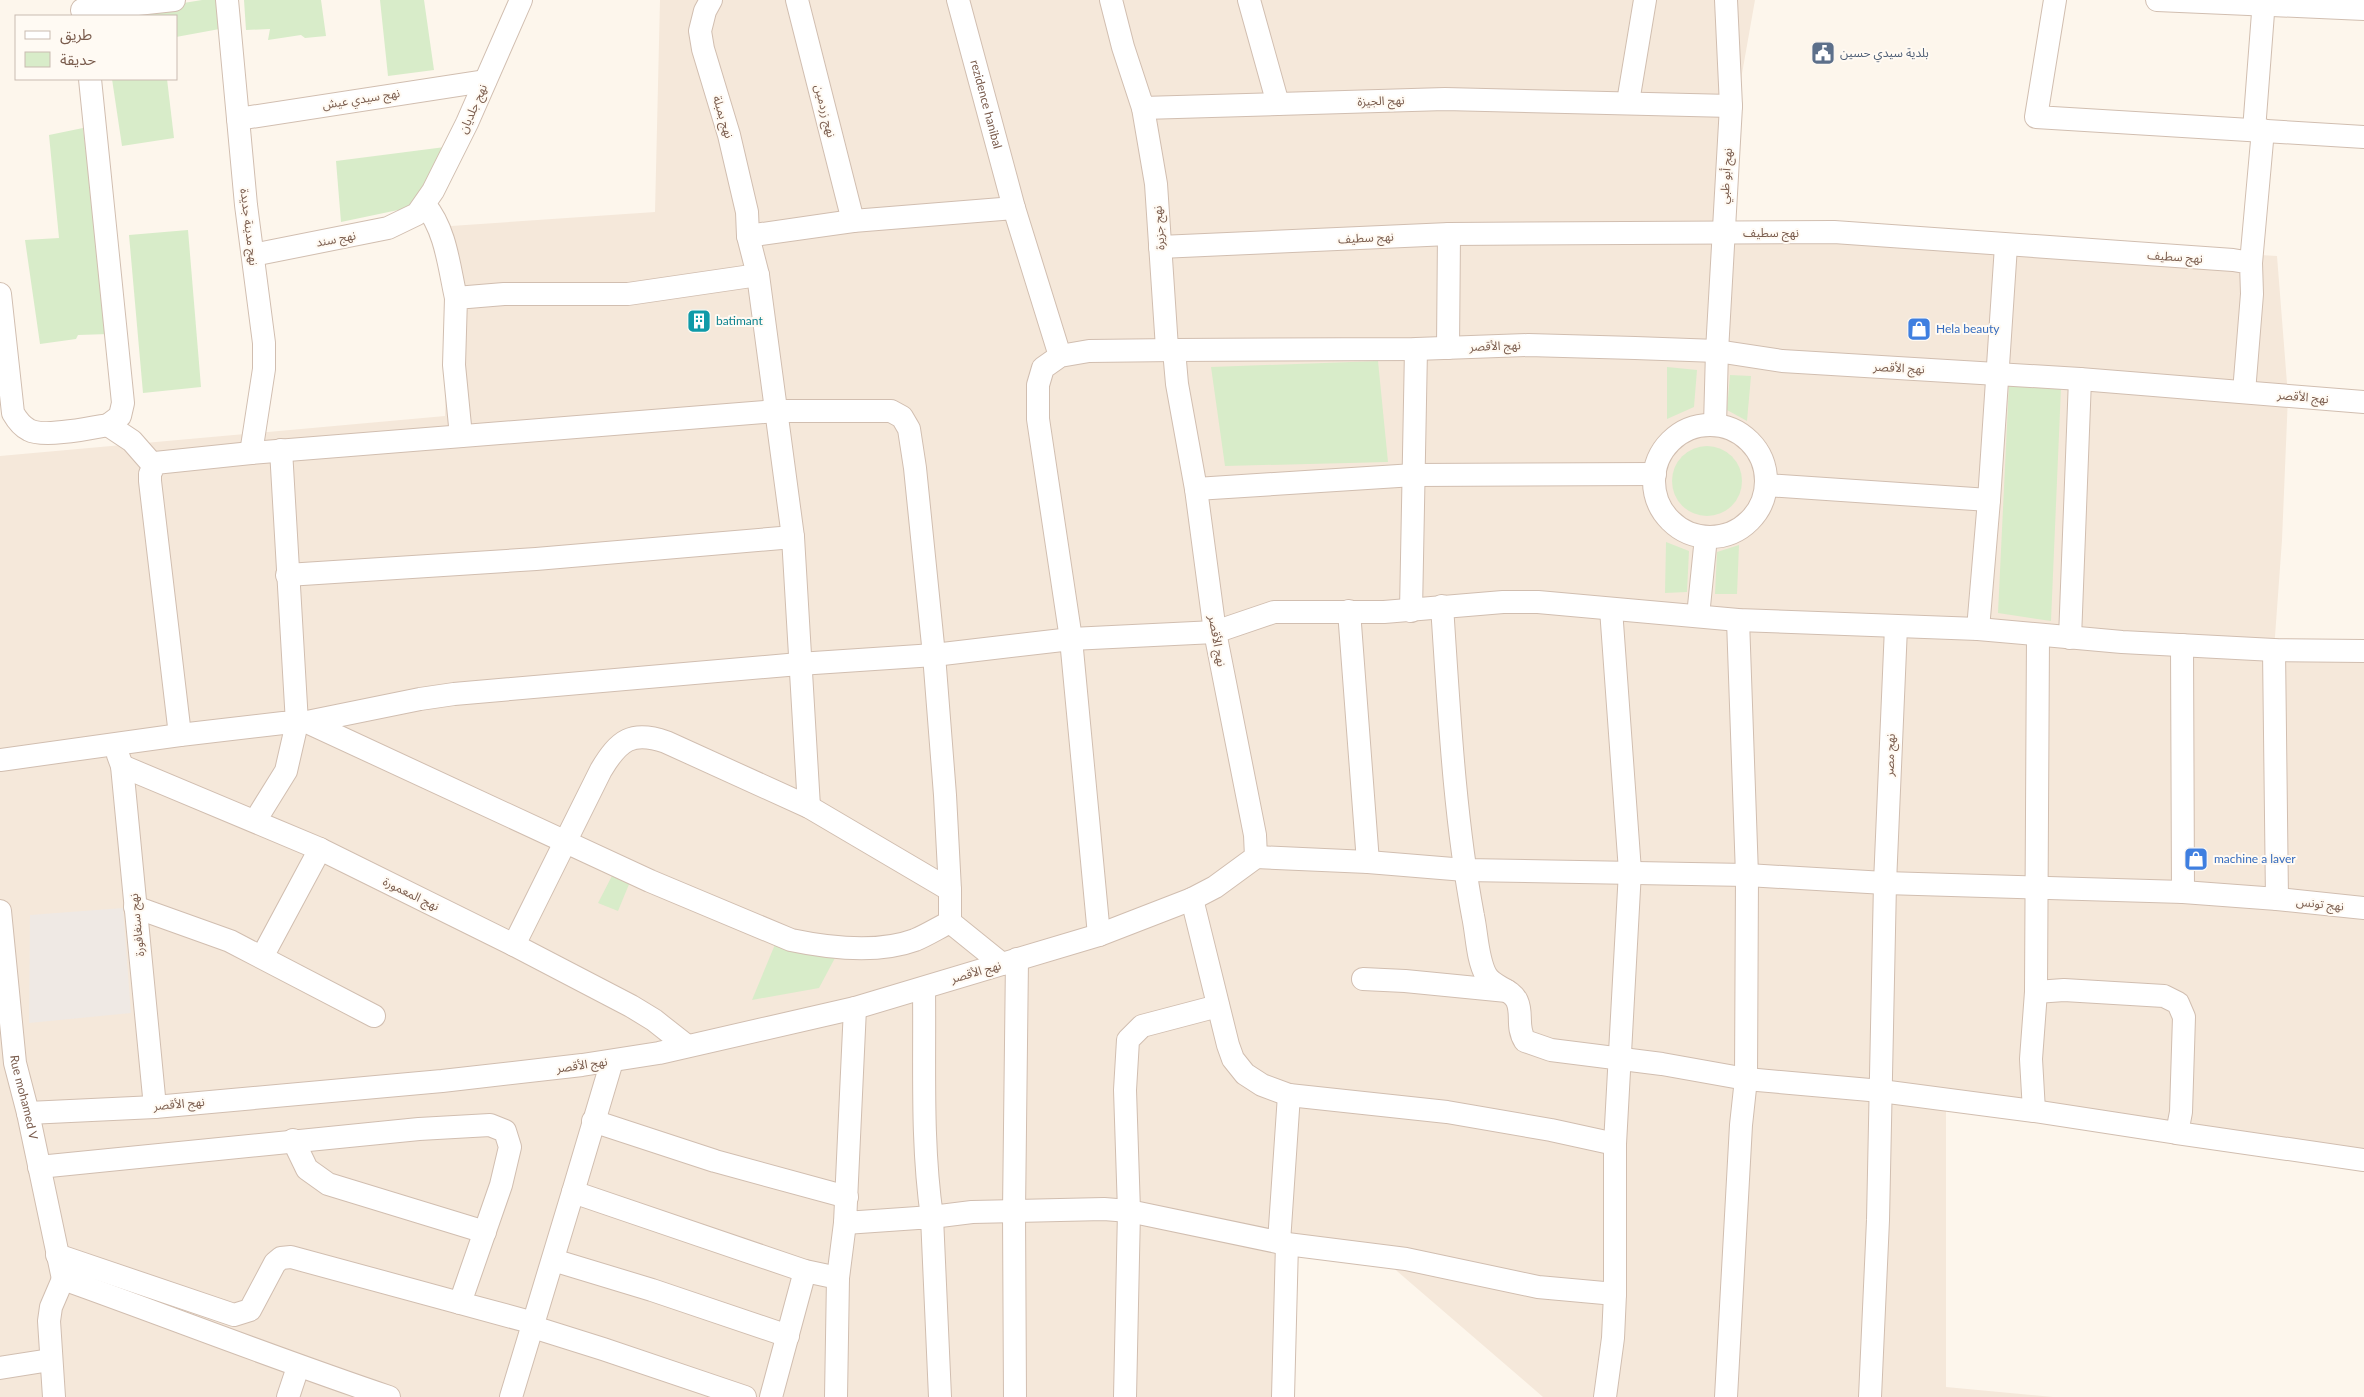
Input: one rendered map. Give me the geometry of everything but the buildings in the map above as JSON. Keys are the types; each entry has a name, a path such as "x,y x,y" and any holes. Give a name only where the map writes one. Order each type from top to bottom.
{"street":[{"path":"82,9 174,0"},
{"name":"نهج مدينة جديدة","path":"227,0 238,119 264,343 264,369 251,453"},
{"name":"نهج جلديان","path":"421,210 467,124 521,0"},
{"name":"نهج بمبلة","path":"711,0 700,31 702,49 729,135 747,212 748,236 758,275 793,537 799,664 809,807"},
{"name":"نهج زردمين","path":"797,0 853,222"},
{"name":"rezidence hanibal","path":"958,0 1014,208 1060,356"},
{"path":"1111,0 1123,47 1143,108"},
{"path":"1249,0 1278,104"},
{"path":"1628,102 1645,0"},
{"name":"نهج أبو ظبي","path":"1715,425 1717,352 1731,106 1726,0"},
{"path":"2054,0 2036,117 2364,137"},
{"path":"2157,0 2264,2 2364,9"},
{"path":"2244,392 2252,294 2251,264 2264,2"},
{"path":"0,294 13,413 18,422 30,431 65,432 108,426 120,416 123,403 90,80"},
{"name":"نهج سيدي عيش","path":"238,119 485,81"},
{"name":"نهج الجيزة","path":"1143,108 1445,99 1731,106"},
{"name":"نهج جزيرة","path":"1143,108 1152,152 1171,349"},
{"path":"748,236 853,222 1014,208"},
{"path":"421,210 434,215 440,228 456,298 454,365 460,436"},
{"name":"نهج سند","path":"253,255 388,228 421,210"},
{"name":"نهج سطيف","path":"1160,247 1449,234 1834,232 2006,246 2233,260 2251,264"},
{"path":"1448,348 1449,234"},
{"path":"1978,629 1989,500 2006,246"},
{"path":"456,298 504,294 628,294 758,275"},
{"name":"نهج الأقصر","path":"28,1113 155,1107 442,1081 612,1061 658,1053 855,1008 924,988 1098,935 1192,899 1215,887 1256,858 1255,835 1215,632 1196,489 1171,349 1416,349 1528,345 1717,352 1782,361 1997,373 2364,402"},
{"path":"1098,935 1070,640 1038,419 1038,385 1044,368 1060,356 1089,351 1171,349"},
{"path":"1411,611 1416,349"},
{"path":"2070,638 2080,379"},
{"path":"180,735 150,481 153,465 161,461 776,411 891,410 902,417 909,429 915,468 934,655 950,890 950,922"},
{"path":"1715,425 1736,432 1753,445 1761,457 1766,485 1762,502 1753,517 1740,529 1724,535 1706,537 1692,534 1678,527 1667,516 1657,496 1655,474 1665,447 1675,437 1687,430 1715,425"},
{"path":"108,426 132,441 153,465"},
{"path":"255,821 286,771 302,722 287,574 281,450"},
{"path":"1196,489 1414,475 1655,474"},
{"path":"1766,485 1989,500"},
{"path":"287,574 536,559 793,537"},
{"path":"1698,616 1706,537"},
{"path":"0,760 118,755 180,735 302,722 454,694 799,664 934,655 1070,640 1215,632 1274,612 1411,611 1442,606 1538,602 1738,620 1978,629 2070,638 2274,650 2364,651"},
{"path":"1442,606 1465,870 1483,967 1492,983 1515,997 1519,1005 1519,1027 1525,1041 1551,1050 1621,1058 1721,1074 1746,1080 1881,1091 2034,1111 2177,1134 2364,1160"},
{"path":"1606,1397 1615,1294 1615,1144 1630,871 1611,609"},
{"path":"1349,611 1368,862"},
{"path":"1726,1397 1741,1125 1746,1080 1747,875 1738,620"},
{"name":"نهج مصر","path":"1870,1397 1878,1220 1885,883 1896,627"},
{"path":"2034,1111 2031,1059 2036,992 2038,887 2038,635"},
{"path":"2182,645 2183,892"},
{"path":"2274,650 2277,899"},
{"path":"302,722 565,840 668,889 791,940 815,945 862,948 888,946 914,940 950,922"},
{"path":"514,945 565,840 612,752 630,738 650,736 666,742 809,807 950,890"},
{"name":"نهج المعمورة","path":"118,755 255,821 320,849 514,945 631,1006 654,1020 687,1046"},
{"name":"نهج سنغافورة","path":"118,755 155,1107"},
{"path":"262,958 320,849"},
{"name":"نهج تونس","path":"1256,858 1368,862 1465,870 1630,871 1747,875 1885,883 2183,892 2364,908"},
{"path":"1192,899 1233,1059 1245,1074 1262,1085 1289,1096 1447,1112 1551,1130 1615,1144"},
{"path":"135,906 230,941 374,1016"},
{"name":"Rue mohamed V","path":"0,911 8,1063 28,1113 63,1279"},
{"path":"950,922 1010,962 1015,1397"},
{"path":"1363,979 1508,991"},
{"path":"924,988 925,1126 932,1217 940,1397"},
{"path":"2036,992 2064,990 2164,996 2178,1003 2184,1017 2181,1112 2177,1134"},
{"path":"1125,1397 1129,1211 1125,1090 1128,1040 1142,1026 1218,1006"},
{"path":"836,1397 838,1278 847,1197 855,1008"},
{"path":"511,1397 612,1061"},
{"path":"1283,1397 1283,1243 1289,1096"},
{"path":"593,1121 715,1161 847,1197"},
{"path":"39,1167 294,1140 468,1125 490,1125 500,1128 508,1136 510,1148 501,1185 460,1303"},
{"path":"294,1140 307,1169 328,1184 485,1232"},
{"path":"573,1192 805,1271 838,1278"},
{"path":"845,1224 972,1212 1104,1209 1129,1211 1283,1243 1406,1260 1538,1287 1615,1294"},
{"path":"57,1255 234,1315 250,1310 256,1303 274,1263 281,1258 291,1257 533,1325 746,1397"},
{"path":"553,1260 652,1290 788,1336"},
{"path":"772,1397 805,1271"},
{"path":"54,1397 50,1360 49,1321 51,1307 63,1279 201,1328 298,1367 389,1397"},
{"path":"0,1368 50,1360"},
{"path":"288,1397 298,1367"}],"shaded area":[{"path":"660,0 1755,0 1740,85 1730,224 2277,256 2288,396 2282,540 2274,650 2364,649 2364,1150 1946,1101 1946,1387 2053,1397 1543,1397 1376,1253 1286,1251 1279,1397 0,1397 0,456 445,416 451,226 655,212"},
{"path":"123,908 131,1013 29,1023 30,915"}],"green space":[{"path":"202,0 220,0 225,28 178,37 178,15 109,15"},
{"path":"244,0 321,0 326,36 305,38 301,35 268,40 270,29 246,30"},
{"path":"380,0 424,0 434,70 388,76"},
{"path":"112,80 167,80 174,138 122,146"},
{"path":"83,128 109,334 78,335 76,339 40,344 25,240 59,238 49,135"},
{"path":"445,147 422,205 341,222 336,161"},
{"path":"188,230 201,387 143,393 129,235"},
{"path":"1378,361 1388,462 1225,466 1211,367"},
{"path":"1667,367 1697,370 1694,407 1667,419"},
{"path":"1730,375 1751,376 1747,421 1727,410"},
{"path":"2009,383 2061,388 2051,621 1998,613"},
{"path":"1707,446 1720,449 1732,456 1739,468 1742,481 1739,494 1732,506 1720,513 1707,516 1694,513 1682,506 1675,494 1672,481 1675,468 1682,456 1694,449"},
{"path":"1666,542 1689,551 1687,592 1665,593"},
{"path":"1739,545 1737,594 1715,594 1717,552"},
{"path":"615,870 632,877 618,911 598,903"},
{"path":"776,942 836,956 819,988 752,1000"}],"place":[{"name":"بلدية سيدي حسين","path":"1823,53"},
{"name":"batimant","path":"699,321"},
{"name":"Hela beauty","path":"1919,329"},
{"name":"machine a laver","path":"2196,859"}]}
